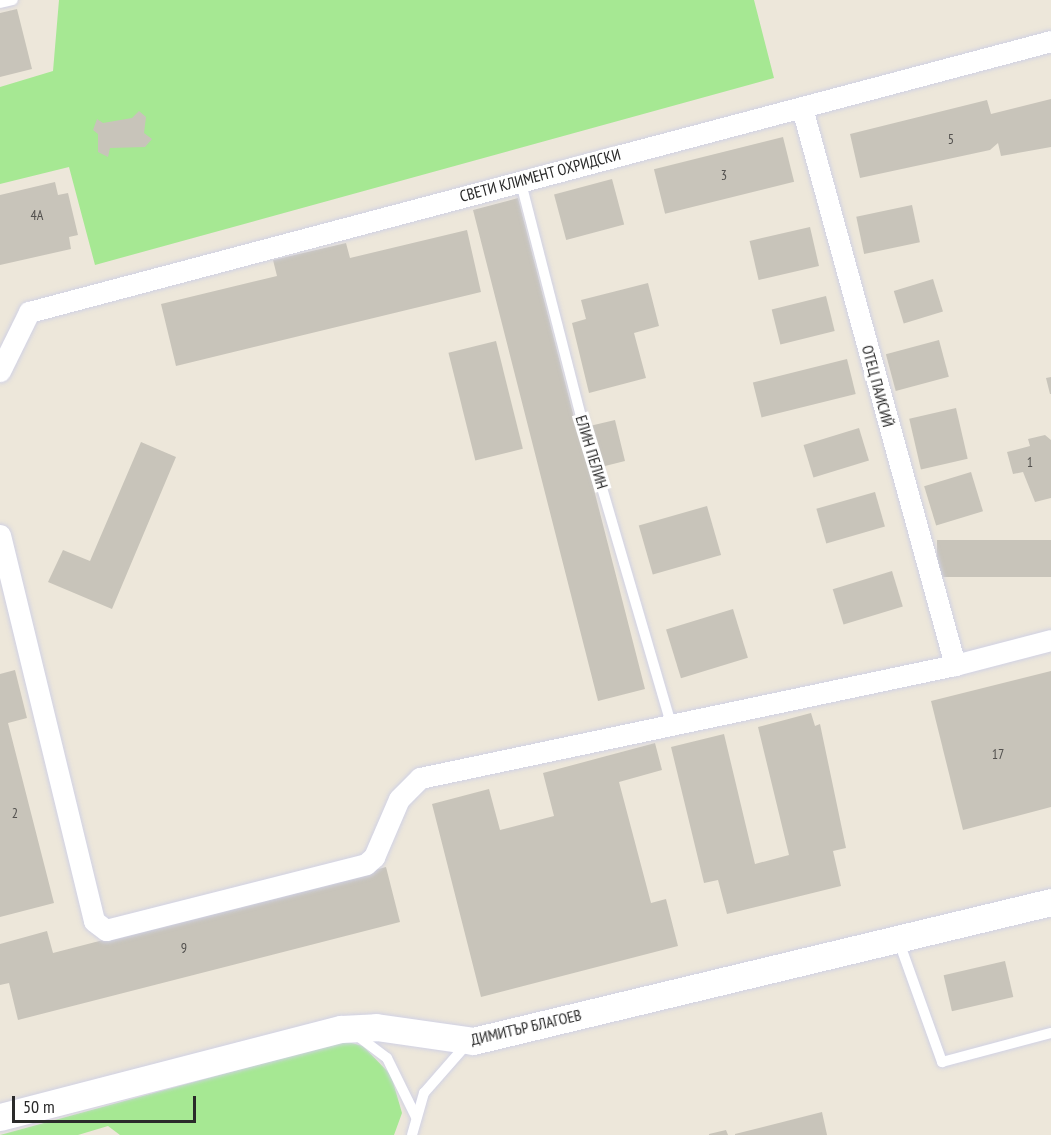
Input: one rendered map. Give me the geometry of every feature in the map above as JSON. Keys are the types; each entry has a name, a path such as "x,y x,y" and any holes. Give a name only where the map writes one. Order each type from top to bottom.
{"street":[{"name":"СВЕТИ КЛИМЕНТ ОХРИДСКИ","path":"0,371 29,312 520,179 802,108 1051,41"},
{"name":"ОТЕЦ ПАИСИЙ","path":"802,108 955,665"},
{"path":"0,535 98,928 366,864 374,857 399,800 420,778 955,665 1051,640"},
{"name":"ДИМИТЪР БЛАГОЕВ","path":"0,1117 341,1029 376,1027 473,1041 1051,902"}],"lane":[{"path":"0,3 13,0"},
{"name":"ЕЛИН ПЕЛИН","path":"520,179 580,416 671,724"},
{"path":"898,939 942,1062 1051,1033"},
{"path":"341,1029 387,1058 416,1117"},
{"path":"412,1135 416,1117 434,1079 473,1041"}],"green space":[{"path":"59,0 754,0 774,78 95,265 69,167 0,184 0,87 53,71"},
{"path":"344,1041 363,1046 391,1075 402,1113 394,1135 120,1135 108,1126 78,1135 0,1135"}],"building":[{"path":"17,9 32,69 0,77 0,13"},
{"path":"1051,99 1051,147 1001,156 998,143 990,150 860,178 850,134 987,100 991,114"},
{"path":"139,111 146,117 144,133 152,139 145,147 110,148 108,157 98,152 98,134 93,130 97,119 103,123 132,118"},
{"path":"783,137 794,182 665,214 654,169"},
{"path":"612,179 624,224 566,240 554,195"},
{"path":"55,182 58,195 68,193 78,235 69,237 71,249 0,265 0,195"},
{"path":"518,198 577,429 615,420 625,461 589,470 645,689 598,701 473,210"},
{"path":"912,205 920,242 864,254 856,217"},
{"path":"810,227 819,266 759,280 750,241"},
{"path":"467,230 481,292 176,366 161,304 277,276 273,260 346,243 350,258"},
{"path":"933,279 943,312 904,324 894,291"},
{"path":"648,283 659,326 634,333 646,378 589,393 572,323 586,319 581,300"},
{"path":"826,296 835,331 780,344 772,310"},
{"path":"939,340 949,377 896,391 886,354"},
{"path":"496,341 523,449 475,461 448,353"},
{"path":"847,359 856,394 762,417 753,382"},
{"path":"1051,377 1051,394 1050,394 1046,378"},
{"path":"956,408 968,459 921,469 909,419"},
{"path":"859,428 869,461 813,477 804,445"},
{"path":"1045,435 1051,440 1051,498 1035,502 1023,472 1013,474 1007,452 1030,446 1028,439"},
{"path":"141,442 176,457 112,609 48,582 63,550 90,561"},
{"path":"971,472 983,511 936,526 924,486"},
{"path":"875,492 885,527 826,543 816,509"},
{"path":"707,506 721,555 653,575 639,526"},
{"path":"937,540 1051,540 1051,577 937,577"},
{"path":"892,571 903,606 844,625 833,589"},
{"path":"733,609 748,658 681,678 666,629"},
{"path":"15,670 27,718 8,723 54,903 0,917 0,674"},
{"path":"1051,671 1051,807 963,830 931,701"},
{"path":"811,713 815,726 820,724 846,848 833,851 841,886 727,914 718,880 704,883 671,747 724,734 755,864 789,855 758,727"},
{"path":"655,743 662,770 619,782 651,903 666,899 678,946 481,997 432,804 489,789 500,830 554,816 543,773"},
{"path":"386,867 400,922 18,1020 9,983 0,985 0,944 47,931 53,953"},
{"path":"1005,961 1013,997 952,1011 944,975"},
{"path":"822,1112 827,1135 735,1135 735,1134"},
{"path":"726,1130 728,1135 709,1135 709,1134"}]}
